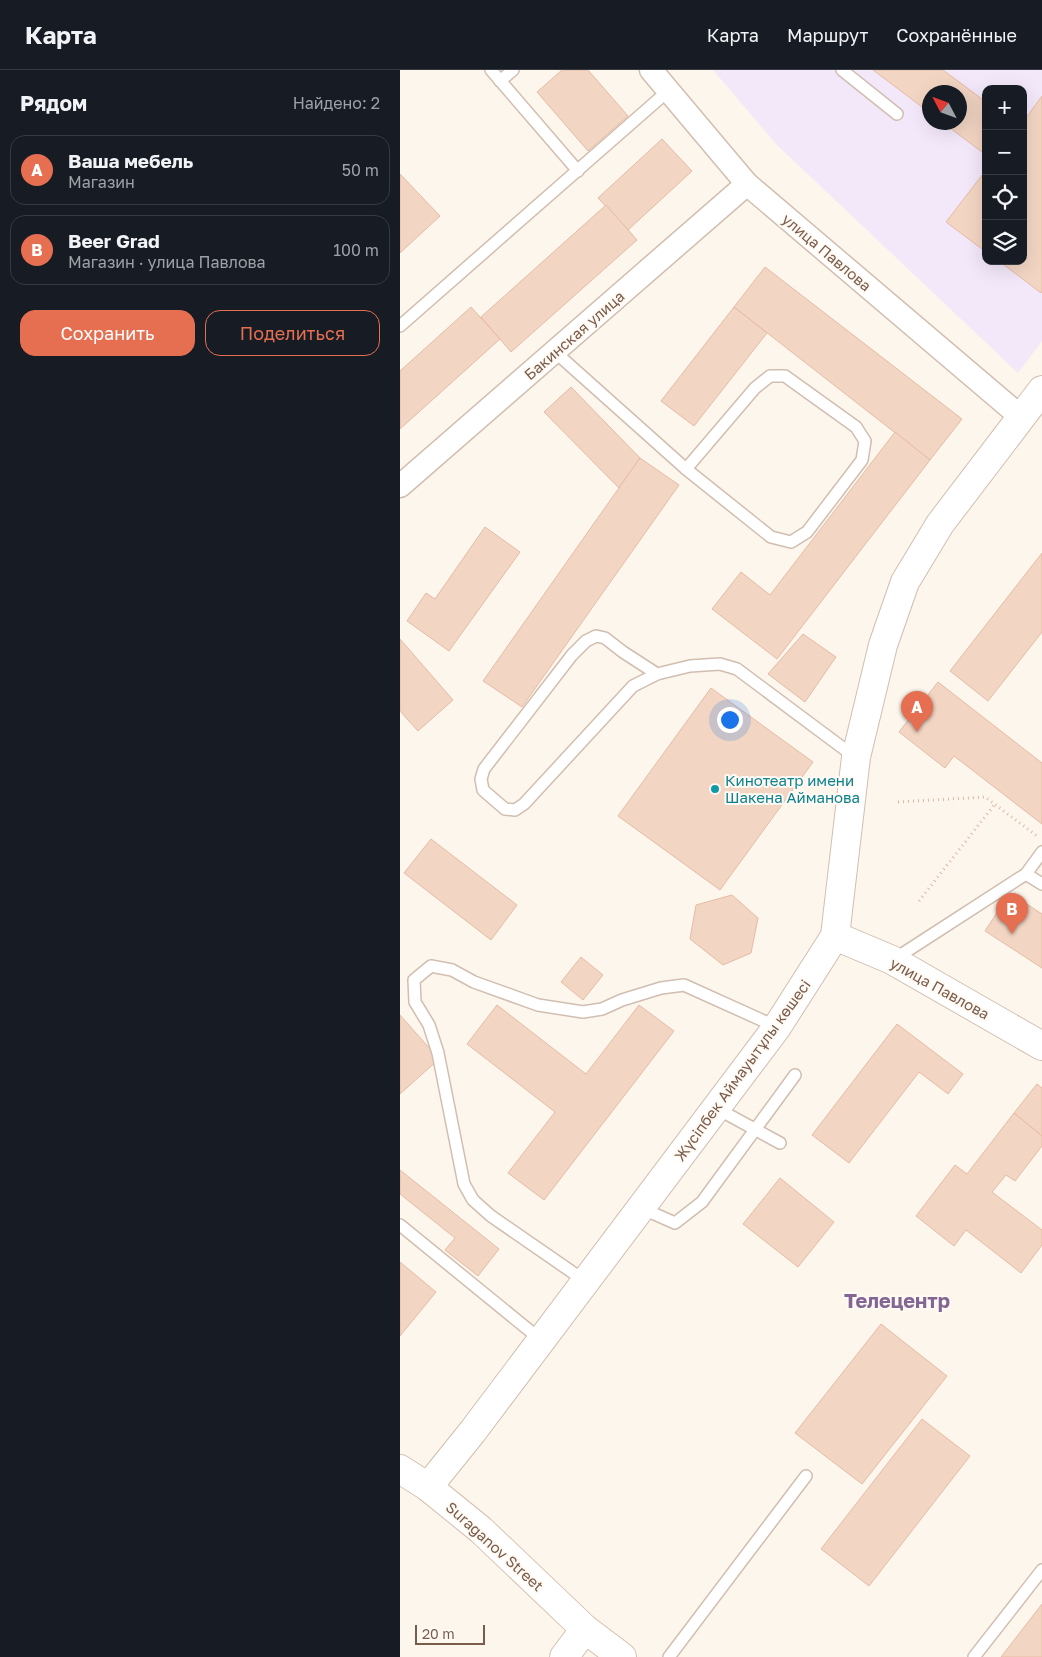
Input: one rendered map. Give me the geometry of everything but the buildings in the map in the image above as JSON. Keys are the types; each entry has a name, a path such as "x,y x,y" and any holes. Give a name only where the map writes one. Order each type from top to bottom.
{"street":[{"name":"улица Павлова","path":"651,70 747,184 1021,417"},
{"name":"Бакинская улица","path":"400,486 747,184"},
{"name":"Жүсіпбек Аймауытұлы көшесі","path":"428,1487 777,1027 836,936 856,758 883,645 905,582 940,524 1042,390"},
{"name":"улица Павлова","path":"836,936 892,960 1042,1046"},
{"name":"Suraganov Street","path":"400,1469 428,1487 481,1530 585,1629"},
{"path":"564,1657 585,1629 622,1657"}],"lane":[{"path":"492,70 578,170"},
{"path":"500,81 513,70"},
{"path":"842,70 897,114"},
{"path":"400,326 668,91"},
{"path":"555,352 686,470 771,537 791,542 807,532 862,460 865,441 856,427 785,376 770,376 755,388 686,470"},
{"path":"657,674 605,638 596,636 586,641 572,655 484,769 480,779 483,790 505,809 515,810 524,804 632,686 657,674 690,666 720,664 737,669 856,758"},
{"path":"892,960 1026,874 1042,852"},
{"path":"1026,874 1042,884"},
{"path":"585,1281 492,1216 473,1200 464,1184 438,1053 429,1025 415,1002 414,980 431,966 452,970 474,982 538,1005 583,1012 602,1009 622,1000 661,988 684,985 777,1027"},
{"path":"641,1208 676,1223 702,1202 795,1075"},
{"path":"716,1108 780,1143"},
{"path":"400,1225 541,1340"},
{"path":"669,1657 806,1476"},
{"path":"974,1657 1042,1570"}],"path":[{"path":"898,802 985,797 1042,840"},
{"path":"919,902 995,804"}],"shaded area":[{"path":"713,70 1042,70 1042,341 1018,373 777,145"}],"place":[{"name":"Ваша мебель","path":"917,732"},
{"name":"Кинотеатр имени Шакена Айманова","path":"715,789"},
{"name":"Beer Grad","path":"1012,934"}],"district":[{"name":"Телецентр","path":"897,1300"}]}
